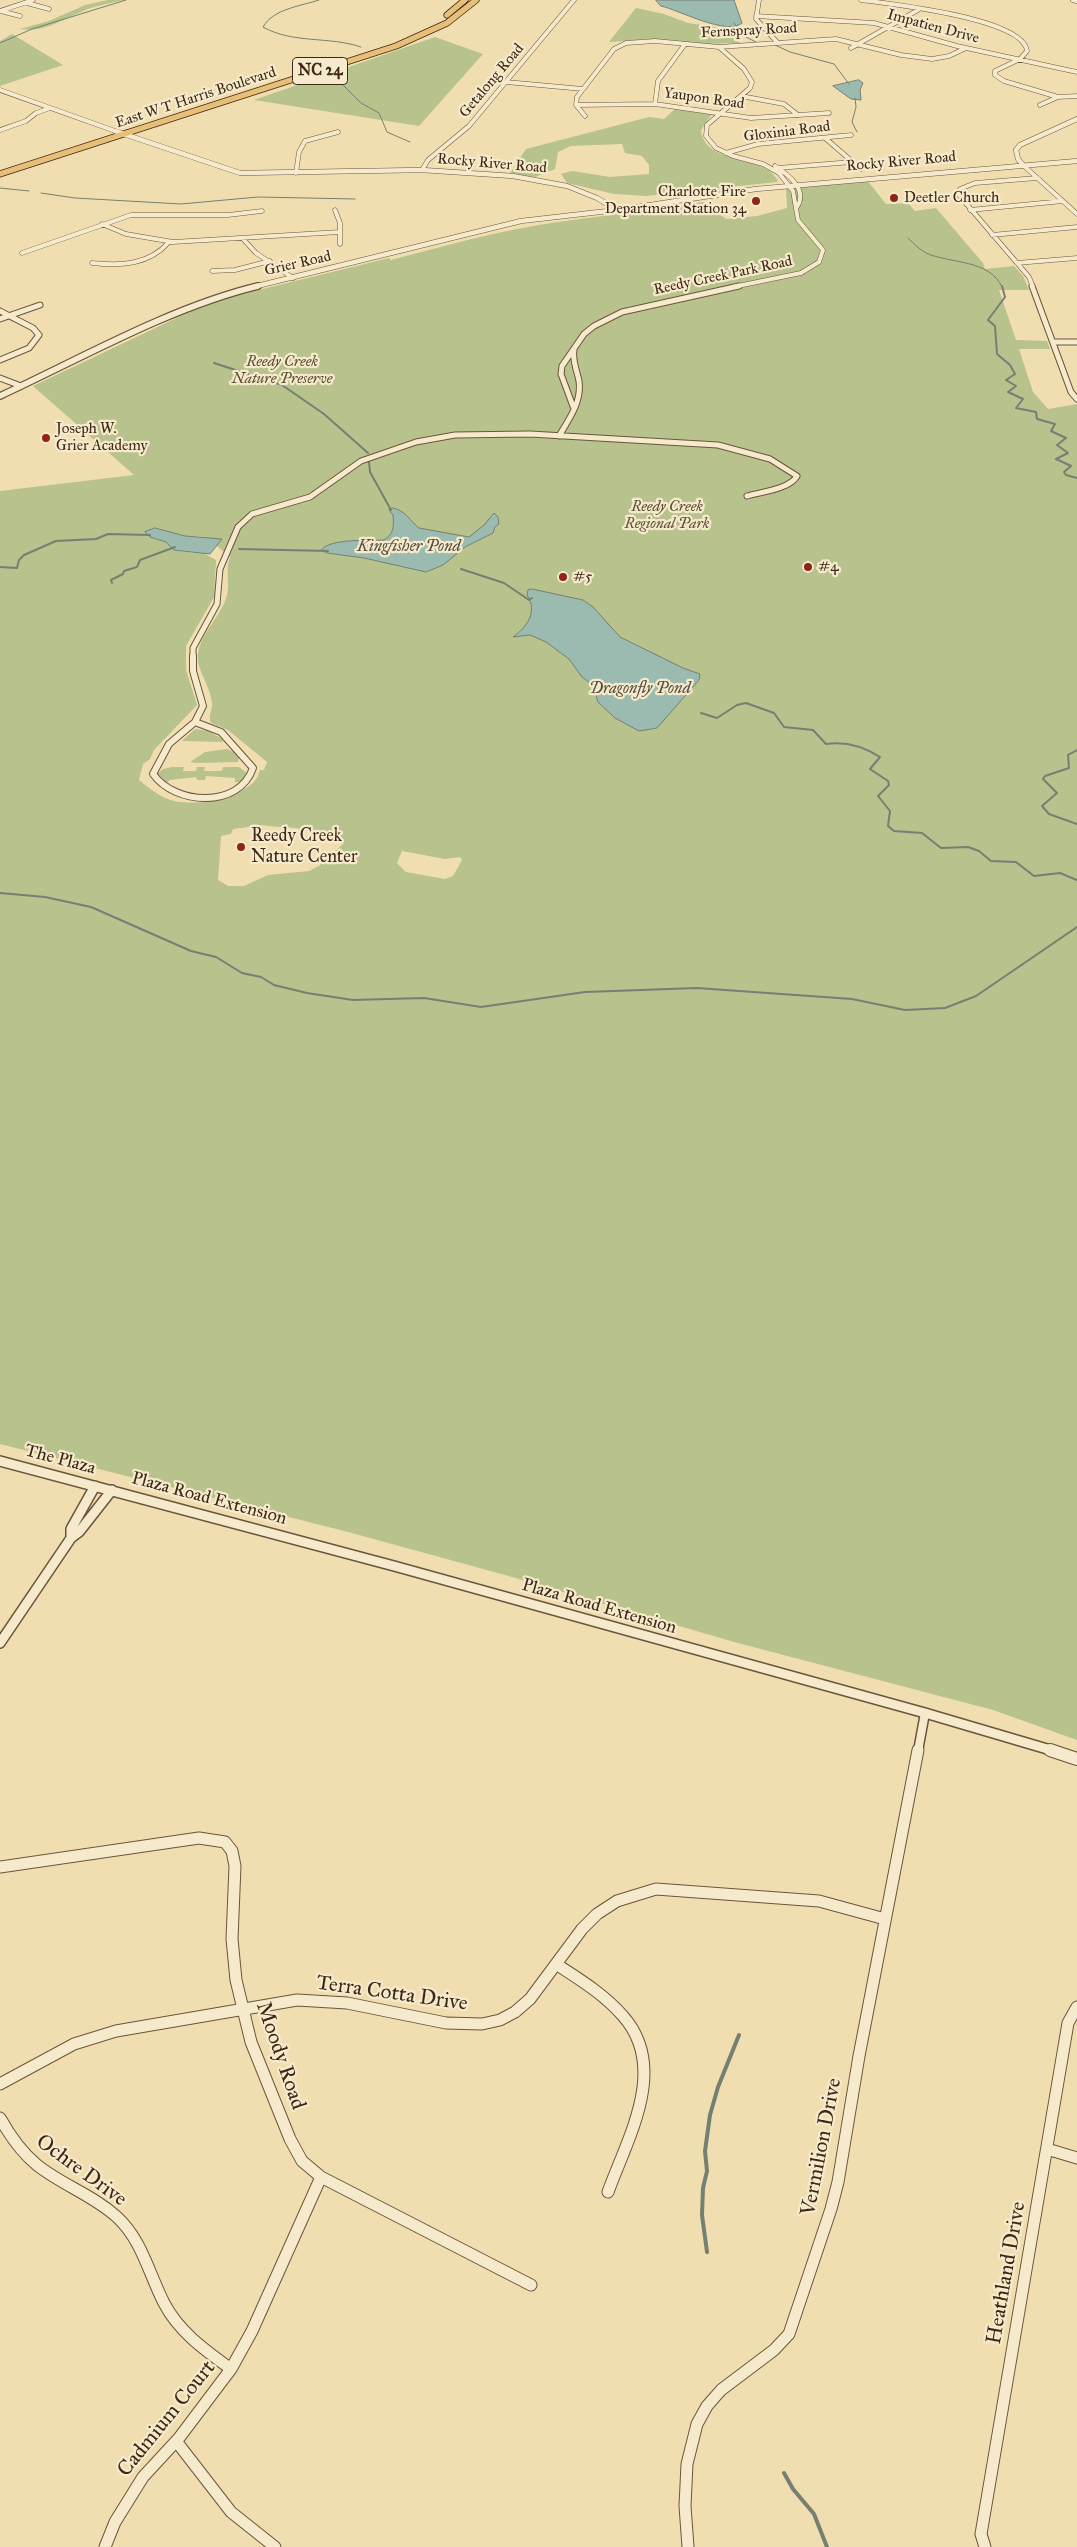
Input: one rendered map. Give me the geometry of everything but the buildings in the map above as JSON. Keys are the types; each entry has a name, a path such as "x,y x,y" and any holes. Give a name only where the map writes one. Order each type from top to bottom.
{"main road":[{"path":"440,27 467,4 465,0"},
{"name":"East W T Harris Boulevard","path":"0,168 365,51 421,29 441,18 465,0"},
{"name":"East W T Harris Boulevard","path":"0,174 396,46 440,27 475,0"},
{"path":"298,78 296,77 299,75 365,51"}],"street":[{"path":"18,0 49,9"},
{"path":"0,11 33,0"},
{"name":"Getalong Road","path":"422,170 428,160 463,132 574,0"},
{"path":"759,0 756,16 758,23 777,42"},
{"path":"861,0 982,23 1008,30 1025,43 1027,51 1020,59 995,71 995,75 1004,81 1058,98"},
{"path":"1073,0 1077,1"},
{"path":"851,48 918,10"},
{"path":"0,11 20,16"},
{"name":"Impatien Drive","path":"756,16 845,20 890,26 966,48 1077,72"},
{"name":"Fernspray Road","path":"576,105 575,101 583,89 614,49 619,46 645,41 719,46 827,38 861,43 912,58 928,60 950,57 966,48"},
{"path":"655,104 658,81 684,44"},
{"path":"719,46 744,69 752,82 750,88 721,114 722,116 714,123 711,135 713,140 728,153 773,169 789,185"},
{"path":"506,82 583,89"},
{"name":"Rocky River Road","path":"0,90 234,172 296,173 422,170 495,174 541,180 579,190 606,202 618,210 796,184 1077,161"},
{"path":"741,96 784,104 798,115"},
{"path":"1040,105 1058,98 1077,96"},
{"name":"Yaupon Road","path":"576,105 655,104 756,118 829,113"},
{"path":"576,105 585,116"},
{"path":"0,130 26,122 36,113 50,108"},
{"path":"1077,119 1020,145 1016,150 1018,159 1023,165 1077,214"},
{"path":"296,173 297,152 302,144 318,136 338,132"},
{"name":"Gloxinia Road","path":"728,153 758,144 851,135"},
{"path":"825,138 860,169"},
{"path":"728,153 780,168 796,184"},
{"path":"773,169 852,162"},
{"path":"1037,178 962,187 958,192 958,197 1029,277 1077,399"},
{"name":"Reedy Creek Park Road","path":"796,184 801,198 797,207"},
{"name":"Reedy Creek Park Road","path":"574,409 561,374 562,366 592,327 622,312 656,302 788,277 813,268 821,260 823,250 798,220 797,207 789,185"},
{"path":"970,210 1063,201"},
{"path":"598,212 608,207 606,202"},
{"path":"335,210 339,214 340,244"},
{"name":"Grier Road","path":"0,396 205,301 244,288 293,278 509,223 618,210"},
{"path":"22,253 31,248 137,214 228,215 262,211"},
{"path":"102,224 134,238 169,242 217,243 296,233 340,232"},
{"path":"992,235 1077,227"},
{"path":"244,240 256,253 293,278"},
{"path":"92,263 116,265 143,260 159,254 169,242"},
{"path":"1016,263 1075,258 1077,262"},
{"path":"212,271 235,270 270,261"},
{"path":"0,319 40,305"},
{"path":"0,311 37,331 38,339 29,347 0,360"},
{"path":"1053,342 1077,342"},
{"path":"559,436 581,393 573,356 576,346"},
{"path":"0,378 21,386"},
{"path":"195,722 221,732 229,738 253,768 253,776 248,782 228,793 199,798 177,795 156,783 153,774 162,751 185,728 195,722 203,706 193,671 193,648 220,595 220,569 238,528 246,518 310,497 361,461 416,442 491,433 718,445 739,449 779,463 797,476 795,480 786,485 747,496"},
{"name":"The Plaza","path":"0,1461 112,1490"},
{"path":"71,1538 70,1529 95,1486"},
{"path":"0,1643 71,1538 112,1490"},
{"name":"Plaza Road Extension","path":"112,1490 925,1713 1027,1742 1077,1760"},
{"name":"Vermilion Drive","path":"688,2547 684,2485 687,2461 698,2422 720,2391 780,2346 789,2334 831,2209 925,1713"},
{"name":"Moody Road","path":"0,1867 199,1838 223,1840 230,1845 234,1855 232,1939 236,1980 251,2042 290,2139 302,2161 321,2177 531,2285"},
{"name":"Terra Cotta Drive","path":"0,2084 90,2038 116,2031 297,2000 328,2000 465,2026 484,2024 502,2019 517,2011 556,1964 576,1936 611,1903 634,1894 656,1889 819,1901 885,1919"},
{"path":"556,1964 594,1990 627,2018 642,2048 645,2080 643,2095 608,2192"},
{"name":"Heathland Drive","path":"985,2547 981,2534 1068,2023 1077,2007"},
{"name":"Ochre Drive","path":"0,2118 15,2144 34,2165 99,2204 130,2231 140,2246 171,2314 195,2343 231,2369"},
{"path":"1047,2149 1077,2158"},
{"name":"Cadmium Court","path":"105,2547 115,2522 131,2494 160,2456 176,2441 209,2401 231,2369 252,2331 321,2177"},
{"path":"176,2441 232,2512 275,2547"}],"green space":[{"path":"108,0 125,0 85,10 40,29 20,29 49,21 85,5"},
{"path":"636,8 664,14 688,23 715,27 741,43 702,44 650,39 609,42"},
{"path":"12,34 63,65 0,86 0,41"},
{"path":"435,37 483,54 419,126 254,100"},
{"path":"676,108 712,114 701,130 704,140 709,147 727,156 758,165 768,170 778,180 777,182 646,196 614,194 567,183 561,174 572,171 610,177 649,174 649,165 642,156 625,153 622,144 571,146 558,152 555,169 535,177 510,173 526,149 649,117 664,119"},
{"path":"867,180 886,204 908,203 915,211 936,208 983,263 985,269 1014,266 1023,276 1029,290 999,290 1016,340 1047,341 1050,349 1019,349 1033,392 1048,409 1077,404 1077,1740 993,1710 734,1642 505,1575 348,1532 0,1444 0,491 134,475 33,386 185,314 226,298 389,258 391,260 454,243 540,225 703,202 726,219 757,216 787,208 786,189","holes":["159,529 185,536 206,537 230,557 227,595 220,612 201,643 198,661 211,699 211,723 228,730 267,762 264,770 260,770 257,778 246,788 238,792 205,799 206,802 170,800 156,793 139,780 143,764 150,759 154,750 197,705 186,670 186,646 214,597 216,560 205,554 174,550 166,542 150,537","263,825 298,828 310,831 311,836 344,843 319,866 309,871 268,875 244,886 228,886 218,880 221,836 231,834 233,829","402,851 445,859 460,857 462,860 453,876 445,879 406,872 397,863"]},
{"path":"195,729 208,731 222,739 223,742 182,741"},
{"path":"227,749 233,751 239,758 238,762 190,762 205,752"},
{"path":"184,767 183,771 196,771 197,767 205,767 204,771 222,771 223,767 239,767 247,773 242,782 235,782 235,778 206,776 205,780 197,780 196,777 170,780 164,784 155,775 163,769"}],"water":[{"path":"656,0 734,0 742,23 735,26 726,26 703,21 661,6"},
{"path":"859,80 863,83 860,90 861,100 851,99 833,86"},
{"name":"Kingfisher Pond","path":"393,508 404,514 419,528 469,537 484,525 494,513 498,517 499,524 495,527 493,533 465,547 443,565 426,572 364,558 327,553 321,550 326,546 341,542 384,540 393,529 393,515 389,510"},
{"path":"155,528 185,536 222,539 210,554 174,550 166,542 150,537 145,532"},
{"name":"Dragonfly Pond","path":"532,589 583,600 593,607 620,637 683,668 700,674 699,680 657,728 639,731 615,718 598,702 593,685 582,677 569,659 546,642 530,635 513,637 523,629 529,619 531,607 527,595 528,590"}],"waterway":[{"path":"0,43 32,29 126,0"},
{"path":"319,0 280,12 273,16 263,27 286,36 361,47"},
{"path":"734,23 746,37 756,42"},
{"path":"775,45 790,52 834,64 849,84"},
{"path":"341,67 342,84 361,103 379,113 387,132 410,142"},
{"path":"855,98 856,107 852,122 857,132"},
{"path":"0,188 29,191"},
{"path":"41,193 75,198 181,204 258,197 355,199"},
{"path":"908,238 926,253 988,271 1002,287"},
{"path":"1002,286 1005,297 988,320 995,326 997,354 1010,365 1015,374 1006,380 1016,386 1008,392 1023,399 1016,408 1036,412 1037,419 1055,424 1051,431 1066,438 1057,445 1068,453 1056,459 1071,466 1064,472 1066,475 1077,478"},
{"path":"214,363 282,385 324,414 368,453"},
{"path":"369,462 370,472 391,510"},
{"path":"0,567 17,568 19,560 24,555 56,541 96,539 108,534 150,535"},
{"path":"112,583 111,580 123,574 124,571 137,567 140,560 175,547"},
{"path":"239,549 328,551"},
{"path":"461,569 504,583 529,600 532,598"},
{"path":"701,713 717,718 737,705 746,703 774,713 784,727 813,730 826,744 854,745 867,750 880,757 870,769 888,781 889,785 878,796 890,811 888,826 894,831 922,833 941,848 968,847 979,851 991,861 1016,862 1034,876 1060,873 1077,880"},
{"path":"1077,750 1068,755 1069,768 1045,776 1043,779 1057,793 1042,806 1049,814 1077,824"},
{"path":"0,893 45,897 91,907 191,951 216,957 242,973 261,977 274,985 307,993 353,1000 424,998 481,1007 585,992 697,988 852,999 905,1010 945,1008 976,996 1077,927"},
{"path":"707,2252 702,2215 703,2188 707,2171 705,2151 710,2115 718,2087 739,2035"},
{"path":"784,2473 793,2489 814,2514 827,2547"}],"place":[{"name":"Deetler Church","path":"894,198"},
{"name":"Charlotte Fire Department Station 34","path":"756,201"},
{"name":"Joseph W. Grier Academy","path":"46,438"},
{"name":"#4","path":"808,567"},
{"name":"#5","path":"563,577"},
{"name":"Reedy Creek Nature Center","path":"241,847"}],"park label":[{"name":"Reedy Creek Nature Preserve","path":"282,370"},
{"name":"Reedy Creek Regional Park","path":"667,516"}]}
